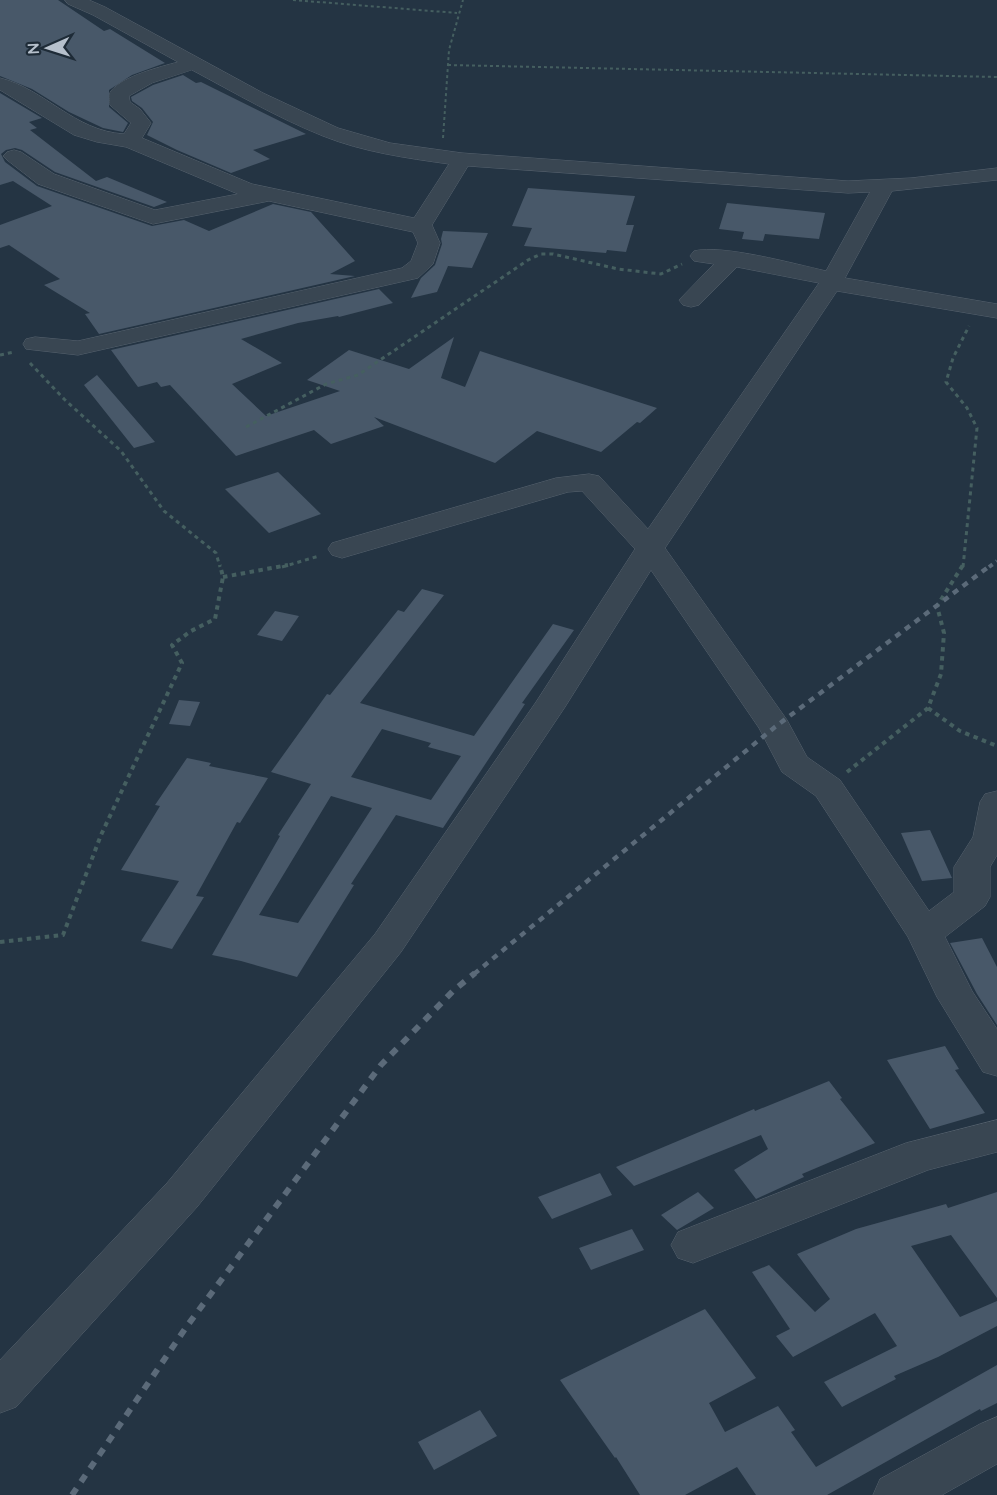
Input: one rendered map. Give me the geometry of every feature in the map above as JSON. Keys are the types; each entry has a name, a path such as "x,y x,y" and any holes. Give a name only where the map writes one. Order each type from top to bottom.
{"street":[{"path":"74,0 107,5 194,63 256,97 331,132 388,149 452,158 836,186 884,187 997,174"},
{"path":"130,141 141,123 133,113 120,105 118,94 139,82 194,63"},
{"path":"0,84 8,86 70,124 98,137 130,141 245,189 406,225 421,225"},
{"path":"14,156 46,179 153,217 273,194"},
{"path":"31,352 78,348 410,273 421,264 429,243 421,225 452,158"},
{"path":"0,1392 182,1195 388,943 549,706 650,548 832,281 884,187"},
{"path":"702,256 732,259 832,281 993,310"},
{"path":"691,300 732,259"},
{"path":"342,549 566,484 589,482 650,548 775,727 794,764 828,788 925,933 956,997 997,1061"},
{"path":"925,933 972,897 972,867 990,837 997,802"},
{"path":"693,1245 921,1155 997,1136"},
{"path":"897,1495 997,1439"}],"path":[{"path":"293,0 457,13"},
{"path":"452,158 444,96 451,35 463,0"},
{"path":"448,65 997,76"},
{"path":"246,427 326,384 358,375 528,260 541,254 553,254 618,269 661,274 702,256"},
{"path":"828,788 928,708 941,674 944,633 937,606 963,567 977,428 967,408 946,382 953,358 971,320 993,310"},
{"path":"0,942 63,936 101,835 182,663 172,645 191,631 215,619 223,577 216,553 165,511 121,451 64,399 31,352"},
{"path":"223,577 272,570 342,549"},
{"path":"928,708 944,722 986,744 997,746"}],"building":[{"path":"0,0 58,0 104,31 110,29 165,63 132,75 109,90 109,107 128,123 123,132 103,128 69,112 32,89 0,76"},
{"path":"183,75 306,134 253,150 270,159 231,173 177,150 147,135 153,122 142,108 132,101 131,97 153,85"},
{"path":"0,93 42,118 29,122 37,128 30,130 96,181 107,177 167,202 154,207 55,172 22,150 15,148 1,154 5,162 37,186 152,226 184,220 209,231 273,204 311,212 355,261 330,274 355,276 99,334 85,314 90,313 44,285 60,279 9,245 0,248 0,225 52,206 13,181 0,185"},
{"path":"528,188 635,196 626,225 634,225 626,252 607,250 606,253 524,246 532,228 512,226"},
{"path":"727,203 825,213 819,239 765,234 763,241 742,239 744,232 719,229"},
{"path":"443,231 488,233 472,268 448,266 437,292 411,298 421,278 435,265 442,244"},
{"path":"379,289 393,303 339,317 298,323 241,339 282,363 232,384 266,416 340,391 307,380 349,350 409,369 454,337 441,378 465,387 480,351 657,408 601,452 537,431 495,463 374,417 384,426 331,444 314,430 236,456 170,385 161,387 157,382 138,387 111,350"},
{"path":"97,375 155,442 134,448 84,385"},
{"path":"278,472 321,514 269,533 225,489"},
{"path":"422,589 444,595 360,703 474,736 553,624 574,630 522,703 525,704 443,828 396,815 351,884 354,885 297,977 212,955 280,836 278,835 311,784 271,772 327,694 330,695 398,610 404,612","holes":["382,729 431,743 428,747 461,756 431,800 351,777","331,796 372,808 298,923 259,915"]},
{"path":"275,611 299,616 282,641 257,635"},
{"path":"179,700 200,702 190,726 169,724"},
{"path":"187,758 211,763 209,766 268,778 240,823 237,822 196,896 204,897 172,949 141,941 179,881 121,870 160,806 155,805"},
{"path":"930,830 952,878 922,881 901,833"},
{"path":"982,938 997,967 997,1025 977,994 950,943"},
{"path":"945,1046 959,1069 955,1070 985,1113 930,1129 887,1060"},
{"path":"829,1081 842,1098 840,1099 875,1143 802,1174 804,1177 756,1199 734,1170 768,1149 761,1135 634,1186 616,1167 754,1109 755,1111"},
{"path":"600,1173 612,1195 552,1219 538,1197"},
{"path":"698,1192 714,1208 677,1230 661,1215"},
{"path":"997,1192 997,1298 951,1235 911,1246 960,1317 997,1301 997,1326 938,1357 894,1376 896,1379 842,1407 824,1382 897,1346 875,1313 793,1357 776,1336 790,1329 752,1272 769,1265 815,1312 830,1299 797,1254 856,1229 946,1204 948,1208"},
{"path":"632,1229 644,1250 591,1270 579,1248"},
{"path":"705,1309 756,1378 709,1403 725,1432 778,1406 795,1430 791,1432 816,1467 997,1365 997,1403 981,1411 980,1409 827,1495 756,1495 737,1467 685,1495 640,1495 616,1457 560,1380"},
{"path":"480,1410 497,1436 434,1470 418,1442"}],"railway":[{"path":"989,567 997,561"},
{"path":"474,974 775,727 991,565"},
{"path":"72,1495 187,1326 381,1065 453,991 475,973"}]}
